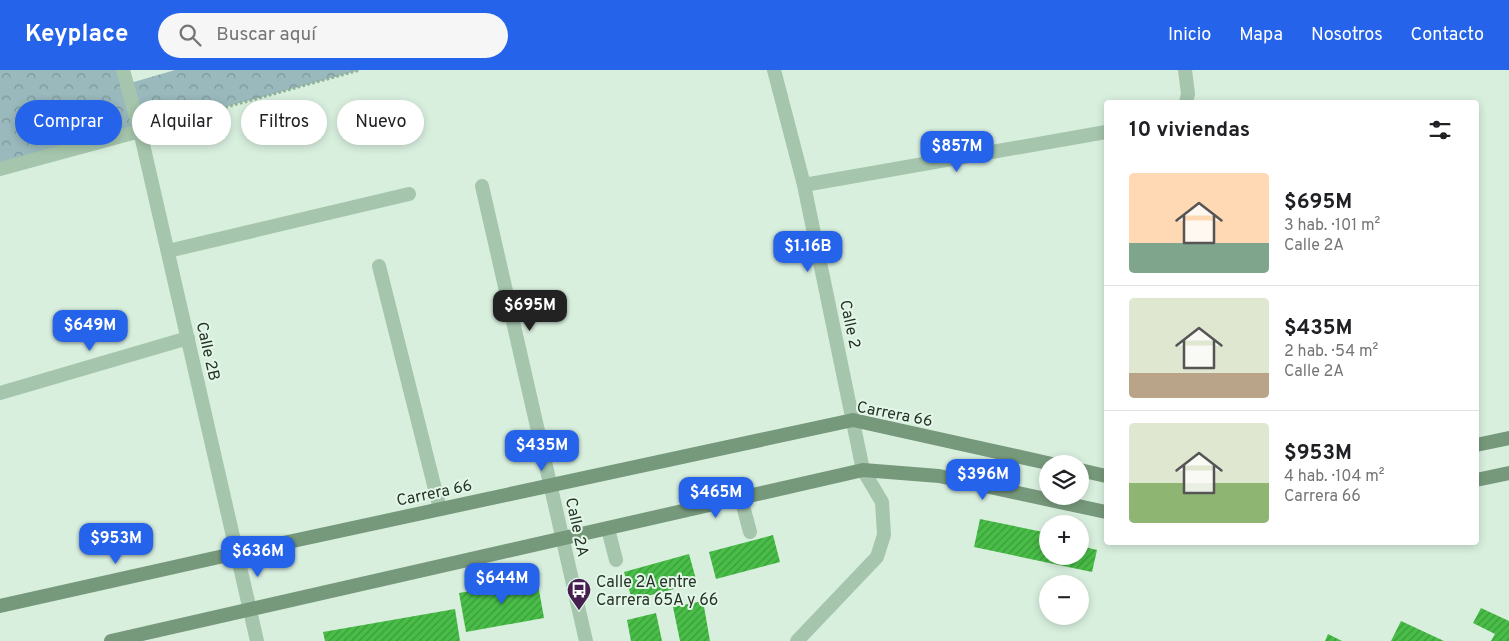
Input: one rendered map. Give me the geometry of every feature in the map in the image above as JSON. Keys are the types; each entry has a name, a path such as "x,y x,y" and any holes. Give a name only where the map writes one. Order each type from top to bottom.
{"main road":[{"name":"Carrera 66","path":"0,606 853,420 1039,461"},
{"path":"1479,444 1509,438"},
{"path":"111,641 863,470 939,476 1104,512"},
{"path":"1089,472 1104,476"},
{"path":"1479,479 1509,473"}],"street":[{"name":"Calle 2B","path":"123,70 132,102"},
{"name":"Calle 2","path":"774,70 804,185 863,470 882,502 884,535 877,557 797,641"},
{"path":"1184,70 1188,94 1186,100"},
{"path":"804,185 1104,132"},
{"path":"0,169 132,133"},
{"name":"Calle 2B","path":"143,145 257,641"},
{"name":"Calle 2A","path":"482,186 586,641"},
{"path":"168,252 408,194"},
{"path":"380,266 440,509"},
{"path":"0,393 188,338"},
{"path":"741,498 750,532"},
{"path":"608,529 616,560"}],"path":[{"path":"231,106 360,70"}],"green space":[{"path":"0,70 123,70 127,84 175,70 360,70 251,100 241,100 241,103 231,105 231,100 132,100 132,133 122,135 122,100 15,100 15,145 87,145 0,169"}],"building":[{"path":"980,519 1039,531 1039,561 974,547"},
{"path":"773,535 780,562 716,579 709,552"},
{"path":"1089,548 1097,550 1092,572 1059,565 1089,565"},
{"path":"689,554 697,583 632,600 624,572"},
{"path":"537,579 544,618 466,632 459,593"},
{"path":"703,601 710,641 680,641 673,607"},
{"path":"1481,608 1509,621 1509,641 1491,641 1495,634 1473,623"},
{"path":"455,609 460,641 325,641 323,632"},
{"path":"656,613 662,641 631,641 627,620"},
{"path":"1401,621 1444,641 1391,641"},
{"path":"1328,634 1342,641 1325,641"}],"place":[{"name":"Calle 2A entre Carrera 65A y 66","path":"579,611"}]}
